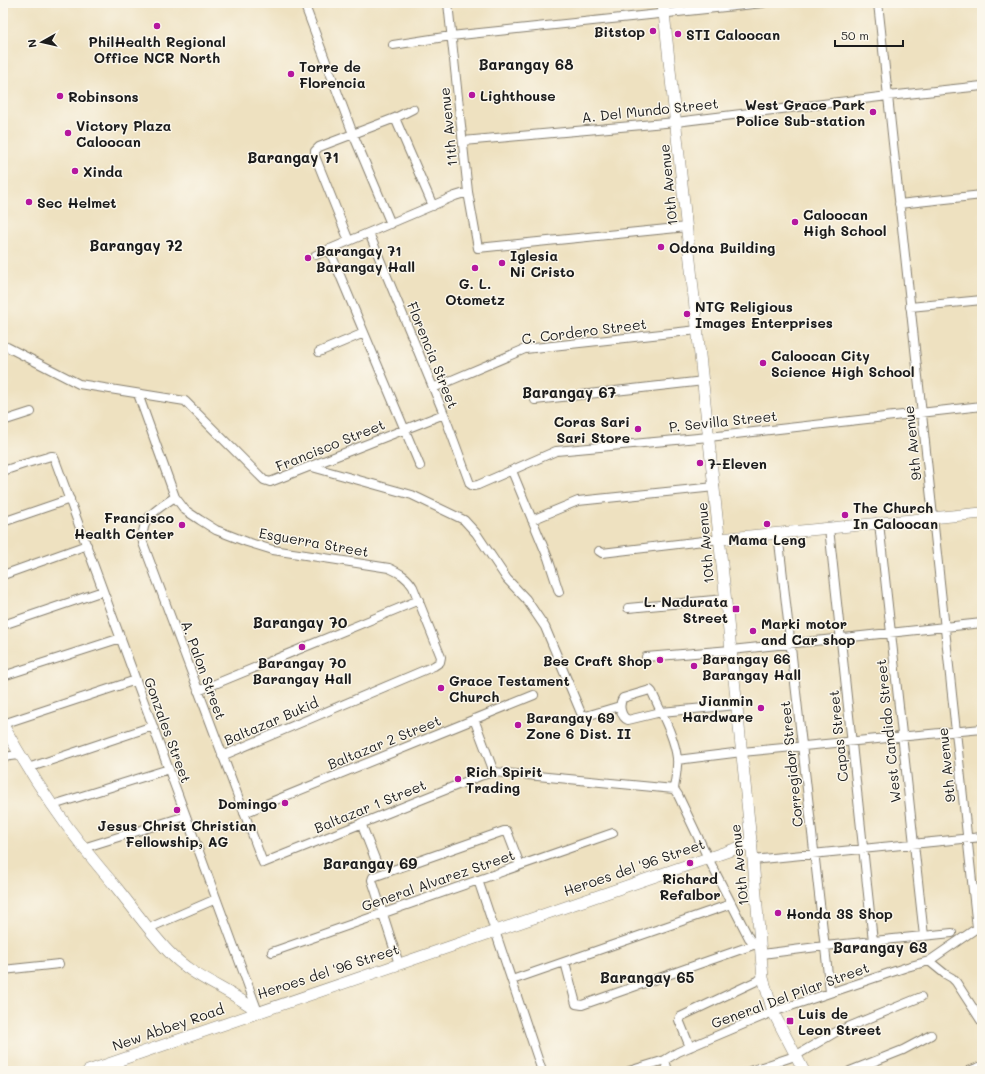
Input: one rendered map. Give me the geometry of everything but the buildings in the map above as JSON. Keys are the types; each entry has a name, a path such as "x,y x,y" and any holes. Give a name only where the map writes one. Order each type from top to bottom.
{"street":[{"path":"304,3 353,134 390,224"},
{"name":"11th Avenue","path":"448,3 468,192 478,248 687,227"},
{"path":"393,45 664,8 763,3"},
{"name":"9th Avenue","path":"878,3 977,928"},
{"name":"10th Avenue","path":"664,8 715,487 725,599 754,860 759,947 763,978 773,1012 804,1071"},
{"name":"A. Del Mundo Street","path":"463,141 676,122 982,86"},
{"path":"349,241 315,156 315,151 319,147 395,118 413,109"},
{"path":"395,118 433,206"},
{"path":"316,255 468,192"},
{"path":"899,204 982,195"},
{"name":"Florencia Street","path":"369,233 444,414 470,484 474,486"},
{"path":"329,249 420,466"},
{"path":"910,307 982,300"},
{"name":"C. Cordero Street","path":"433,388 525,349 698,330"},
{"path":"319,352 364,332"},
{"name":"Francisco Street","path":"3,346 79,384 185,401 264,480 270,482 276,481 444,414"},
{"path":"535,400 704,381"},
{"name":"Esguerra Street","path":"138,394 175,497 185,510 216,530 246,542 273,550 394,570 408,579 438,648 441,657 440,662"},
{"name":"P. Sevilla Street","path":"474,486 556,451 982,406"},
{"path":"3,421 31,412"},
{"name":"Gonzales Street","path":"3,471 53,456 56,460 258,1012"},
{"path":"312,466 412,495 464,520 476,533 507,579 526,599 545,627 581,713 586,716 620,706"},
{"path":"512,471 548,558 559,592"},
{"path":"532,520 578,501 715,487"},
{"name":"A. Palon Street","path":"175,497 151,514 144,525 142,533 144,543 263,863"},
{"path":"3,522 70,499"},
{"path":"599,551 602,553 778,533 982,514"},
{"name":"West Candido Street","path":"879,523 924,936"},
{"name":"Capas Street","path":"829,528 873,941"},
{"name":"Corregidor Street","path":"778,533 830,992"},
{"path":"3,575 87,545"},
{"path":"3,625 103,591"},
{"path":"628,608 725,599"},
{"path":"198,691 418,600"},
{"path":"646,657 791,644 982,623"},
{"path":"3,676 121,638"},
{"name":"Baltazar Bukid","path":"222,756 434,666 440,662"},
{"path":"3,724 136,680"},
{"path":"737,706 661,712 628,720 624,717 620,706 623,698 650,690 652,692 661,712 674,744 677,760 674,789 749,938 759,947"},
{"name":"Baltazar 2 Street","path":"244,813 534,695"},
{"path":"474,719 490,773"},
{"name":"Heroes del '96 Street","path":"3,724 28,768 83,848 168,951 187,968 248,1004 258,1012 752,843"},
{"path":"28,768 153,726"},
{"path":"677,760 742,752 982,730"},
{"path":"3,757 20,755"},
{"path":"53,805 169,769"},
{"name":"Baltazar 1 Street","path":"263,863 490,773 674,789"},
{"path":"83,848 186,816"},
{"path":"361,823 377,864"},
{"path":"399,964 372,879 394,869 504,831 507,831 520,865"},
{"name":"General Alvarez Street","path":"272,952 613,833"},
{"path":"754,860 982,837"},
{"path":"478,880 542,1071"},
{"path":"973,890 982,889"},
{"path":"149,928 216,899"},
{"path":"512,980 731,904"},
{"name":"General Del Pilar Street","path":"629,1071 664,1060 690,1047 773,1012 830,992 929,961 977,928"},
{"path":"565,962 576,1004 582,1005 759,947 825,946 952,933"},
{"path":"929,961 956,982 982,1022"},
{"path":"3,970 59,964"},
{"path":"690,1047 679,1020 680,1017 763,978"},
{"path":"750,1071 795,1056 836,1032 921,997"},
{"name":"New Abbey Road","path":"88,1071 119,1066 258,1012"},
{"path":"850,1071 903,1050 931,1035"},
{"path":"664,1060 668,1071"},
{"path":"969,1071 982,1066"}],"place":[{"name":"PhilHealth Regional Office NCR North","path":"157,26"},
{"name":"Bitstop","path":"653,31"},
{"name":"STI Caloocan","path":"678,34"},
{"name":"Torre de Florencia","path":"291,74"},
{"name":"Lighthouse","path":"472,95"},
{"name":"Robinsons","path":"60,96"},
{"name":"West Grace Park Police Sub-station","path":"873,112"},
{"name":"Victory Plaza Caloocan","path":"68,133"},
{"name":"Xinda","path":"75,171"},
{"name":"Sec Helmet","path":"29,202"},
{"name":"Caloocan High School","path":"795,222"},
{"name":"Odona Building","path":"661,247"},
{"name":"Barangay 71 Barangay Hall","path":"308,258"},
{"name":"Iglesia Ni Cristo","path":"502,263"},
{"name":"G. L. Otometz","path":"475,268"},
{"name":"NTG Religious Images Enterprises","path":"687,314"},
{"name":"Caloocan City Science High School","path":"763,363"},
{"name":"Coras Sari Sari Store","path":"638,429"},
{"name":"7-Eleven","path":"700,463"},
{"name":"The Church In Caloocan","path":"845,515"},
{"name":"Mama Leng","path":"767,524"},
{"name":"Francisco Health Center","path":"182,525"},
{"name":"L. Nadurata Street","path":"736,609"},
{"name":"Marki motor and Car shop","path":"753,631"},
{"name":"Barangay 70 Barangay Hall","path":"302,647"},
{"name":"Bee Craft Shop","path":"660,660"},
{"name":"Barangay 66 Barangay Hall","path":"694,666"},
{"name":"Grace Testament Church","path":"441,688"},
{"name":"Jianmin Hardware","path":"761,708"},
{"name":"Barangay 69 Zone 6 Dist. II","path":"518,725"},
{"name":"Rich Spirit Trading","path":"458,779"},
{"name":"Domingo","path":"285,803"},
{"name":"Jesus Christ Christian Fellowship, AG","path":"177,810"},
{"name":"Richard Refalbor","path":"690,863"},
{"name":"Honda 3S Shop","path":"778,913"},
{"name":"Luis de Leon Street","path":"790,1021"}],"district":[{"name":"Barangay 68","path":"526,64"},
{"name":"Barangay 71","path":"293,157"},
{"name":"Barangay 72","path":"136,245"},
{"name":"Barangay 67","path":"569,392"},
{"name":"Barangay 70","path":"300,622"},
{"name":"Barangay 69","path":"370,863"},
{"name":"Barangay 63","path":"880,947"},
{"name":"Barangay 65","path":"647,977"}]}
